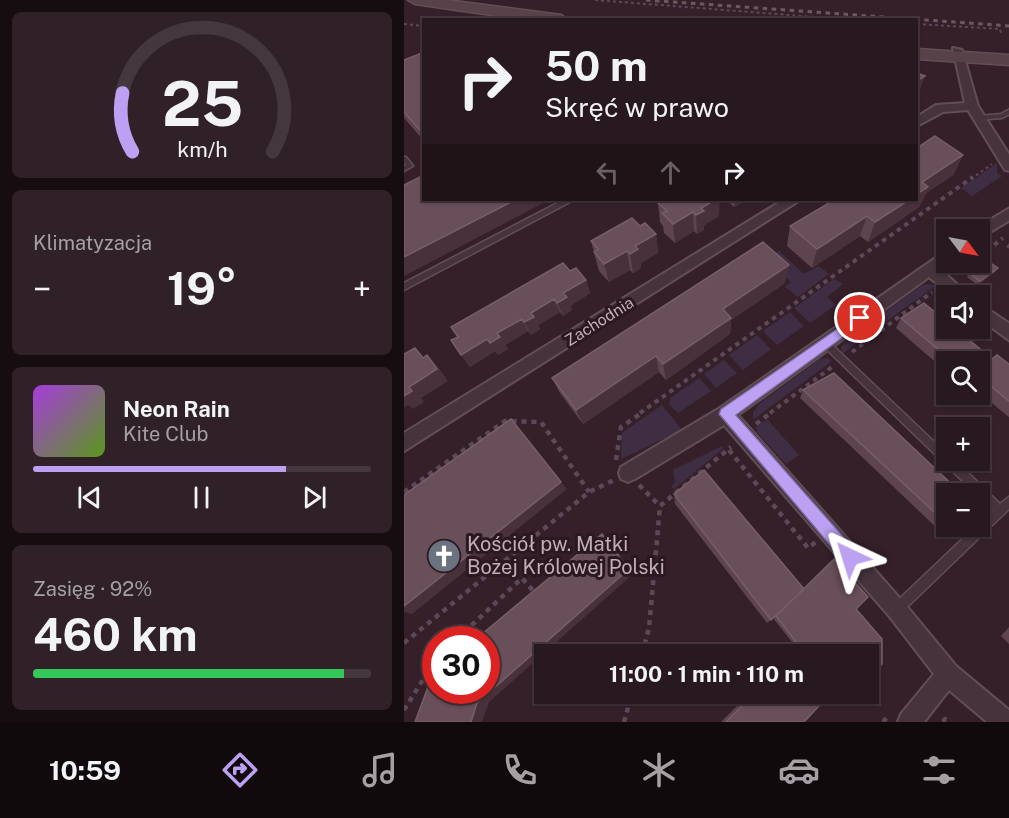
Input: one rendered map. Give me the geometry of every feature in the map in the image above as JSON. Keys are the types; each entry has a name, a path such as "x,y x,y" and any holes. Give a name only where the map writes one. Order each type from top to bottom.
{"street":[{"path":"404,4 410,0"},
{"path":"415,0 503,18"},
{"path":"404,4 503,18"},
{"path":"918,47 1010,60"},
{"path":"958,53 975,112 1005,157"},
{"path":"918,54 1010,54"},
{"path":"918,121 940,108 975,112"},
{"name":"Zachodnia","path":"404,443 791,201"},
{"path":"990,226 1010,213"},
{"path":"628,473 726,414 936,264"},
{"path":"929,269 950,285"},
{"path":"990,318 1010,334"},
{"path":"726,414 897,610 948,674 1005,722"},
{"path":"903,714 948,674"}],"lane":[{"path":"975,112 1002,116 1010,111"},
{"path":"404,159 410,166 404,169"},
{"path":"404,287 566,201"},
{"path":"825,343 936,450"},
{"path":"959,471 1000,510"},
{"path":"897,610 1010,501"}],"path":[{"path":"595,0 828,18"},
{"path":"404,24 422,26"},
{"path":"918,24 1000,29 1001,33"},
{"path":"660,506 616,462 621,427 1005,157"},
{"path":"990,248 1010,233"},
{"path":"645,644 649,628 660,506 729,449 743,434 957,273"},
{"path":"404,492 505,421 541,422 589,492"},
{"path":"486,434 490,440"},
{"path":"729,449 808,548 818,540 825,549"},
{"path":"437,468 442,475"},
{"path":"404,643 589,492 628,473"},
{"path":"471,626 522,578 539,597"},
{"path":"404,710 422,681"},
{"path":"624,722 629,704"},
{"path":"882,722 903,714"},
{"path":"943,722 945,719 948,722"}],"shaded area":[{"path":"997,163 997,173 1002,176 972,196 961,188"},
{"path":"779,251 804,274 818,266 829,274 798,297 785,287 791,282 766,261"},
{"path":"834,279 843,284 827,297 836,305 810,323 794,308"},
{"path":"928,284 935,286 842,354 841,347 849,338 921,286"},
{"path":"790,312 804,326 777,345 763,331"},
{"path":"757,335 771,349 743,370 729,355"},
{"path":"828,358 832,361 753,420 753,412 760,403 820,359"},
{"path":"724,360 737,373 716,388 704,374"},
{"path":"699,378 711,391 678,413 669,404 670,398"},
{"path":"662,405 682,430 621,459 622,433"},
{"path":"767,419 799,455 786,464 757,432 756,427"},
{"path":"722,446 723,449 674,489 671,487 675,482 673,470"}],"building":[{"path":"422,53 422,133 404,112 404,60"},
{"path":"918,73 925,76 918,80"},
{"path":"935,136 963,155 922,182 928,187 918,193 918,147"},
{"path":"422,176 422,201 513,201 404,257 404,185"},
{"path":"662,201 713,201 701,208 704,211 696,215 693,212 673,224 662,213 667,211 658,203"},
{"path":"832,201 907,201 875,222 867,216 817,249 790,226"},
{"path":"632,218 640,226 645,223 656,234 635,246 638,249 630,254 627,251 604,264 594,252 598,249 591,241"},
{"path":"763,242 789,265 723,309 731,318 663,364 656,356 576,410 552,378"},
{"path":"563,263 570,271 576,268 586,280 563,293 567,297 557,303 554,299 531,313 534,317 524,322 522,319 497,333 500,337 490,343 487,339 461,355 451,340 458,337 451,327"},
{"path":"990,263 998,268 980,281 969,273 990,273"},
{"path":"924,303 936,313 936,339 968,339 982,351 940,351 901,318"},
{"path":"415,348 423,358 427,355 437,369 409,387 412,391 404,396 404,354"},
{"path":"997,355 1010,365 1010,402 990,385 990,357 992,359"},
{"path":"834,373 950,483 936,483 936,514 803,390"},
{"name":"Kościół pw. Matki Bożej Królowej Polski","path":"511,419 561,482 404,606 404,495"},
{"path":"704,470 804,589 771,620 674,494"},
{"path":"602,534 629,569 544,644 534,644 534,653 500,683 500,626 492,626"},
{"path":"834,559 868,597 856,609 882,639 882,664 879,667 879,644 797,644 776,616"},
{"path":"422,703 477,704 471,722 415,722"},
{"path":"744,704 821,704 804,722 726,722"}],"railway":[{"path":"646,0 898,18"},
{"path":"918,19 1010,26"}],"place":[{"name":"Kościół pw. Matki Bożej Królowej Polski","path":"444,556"}],"route":[{"path":"850,557 726,414 860,318"}]}
